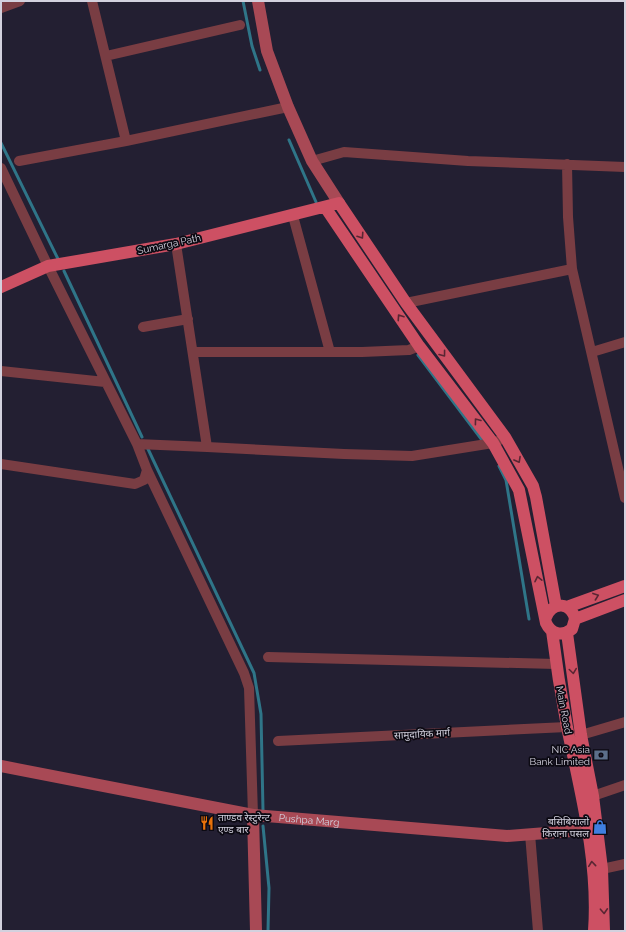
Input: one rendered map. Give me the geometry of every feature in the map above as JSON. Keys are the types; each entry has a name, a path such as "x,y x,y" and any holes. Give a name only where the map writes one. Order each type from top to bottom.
{"main road":[{"name":"Sumarga Path","path":"1,287 48,266 176,244 293,216 340,203"},
{"path":"340,203 406,303 505,437 533,486 562,606"},
{"path":"325,207 420,346 493,443 519,490 548,628 557,634 567,633 574,625 575,619 571,610 562,606"},
{"path":"546,617 552,608 625,586"},
{"path":"575,619 625,600"},
{"name":"Main Road","path":"552,631 567,726 588,797"},
{"name":"Main Road","path":"567,633 588,797 602,869 604,931"},
{"name":"Main Road","path":"593,829 594,931"}],"street":[{"path":"1,8 20,1"},
{"path":"92,1 126,141"},
{"path":"258,1 267,51 288,107 312,161 340,203"},
{"path":"106,56 240,25"},
{"path":"18,161 126,141 288,107"},
{"path":"312,161 344,152 468,161 625,167"},
{"path":"567,164 568,217 572,269 625,498"},
{"path":"1,168 105,382 137,444 147,470 244,673 249,688 256,931"},
{"path":"293,216 330,352"},
{"path":"176,244 207,447"},
{"path":"406,303 572,269"},
{"path":"143,327 188,319"},
{"path":"592,352 625,342"},
{"path":"193,352 330,352 409,350 420,346"},
{"path":"1,371 105,382"},
{"path":"137,444 412,456 493,443 505,437"},
{"path":"1,464 135,484 144,480 147,470"},
{"path":"268,657 556,664"},
{"path":"581,735 625,722"},
{"name":"सामुदायिक मार्ग","path":"278,741 567,726"},
{"name":"Pushpa Marg","path":"1,766 253,815 506,836 593,829"},
{"path":"588,797 625,785"},
{"path":"530,834 538,931"},
{"path":"602,869 625,864"}],"waterway":[{"path":"243,1 252,46 260,70"},
{"path":"289,140 316,202"},
{"path":"1,143 59,261"},
{"path":"64,271 142,437"},
{"path":"418,355 482,440"},
{"path":"148,449 254,673 261,714 263,810"},
{"path":"499,466 506,480 529,619"},
{"path":"263,826 269,888 268,931"}],"place":[{"name":"NIC Asia Bank Limited","path":"601,755"},
{"name":"ताण्डव रेस्टुरेन्ट एण्ड बार","path":"207,823"},
{"name":"बसिबियालो किराना पसल","path":"600,827"}]}
